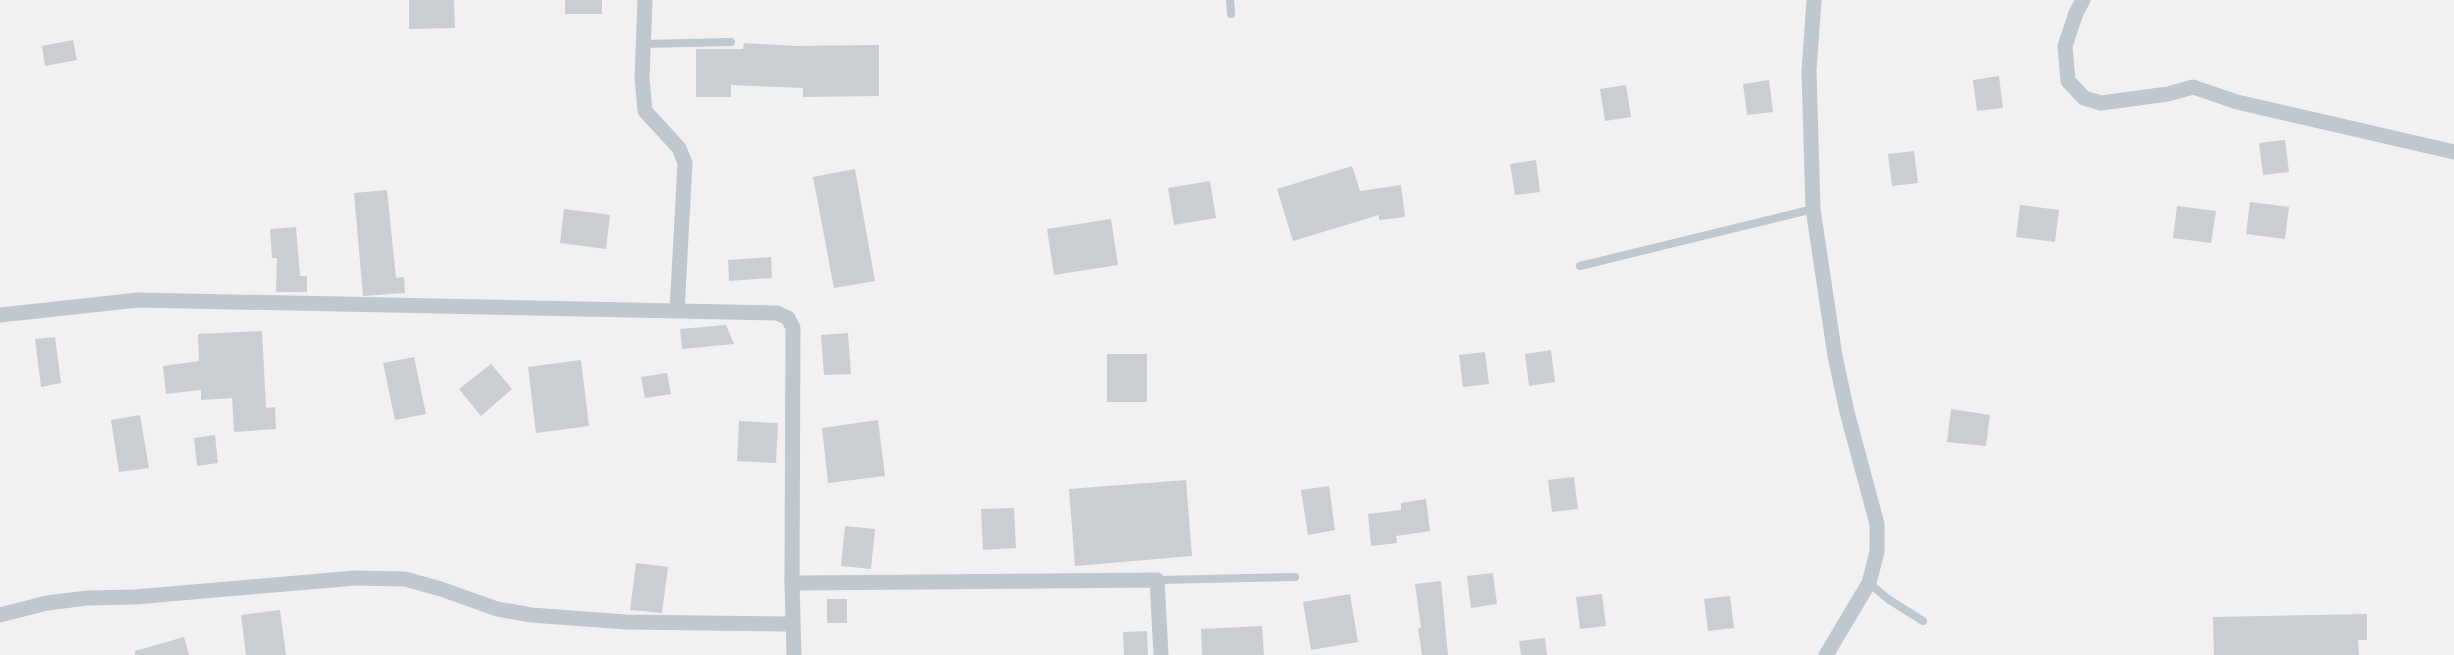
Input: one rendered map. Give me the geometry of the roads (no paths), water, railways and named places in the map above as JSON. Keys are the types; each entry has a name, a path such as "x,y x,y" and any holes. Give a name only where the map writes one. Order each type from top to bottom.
{"street":[{"path":"645,0 643,44 644,111 679,148 685,163 677,311"},
{"path":"1814,0 1809,71 1813,209 1835,356 1847,412 1877,524 1877,552 1869,583 1826,655"},
{"path":"2083,0 2076,13 2065,46 2068,81 2084,98 2101,103 2168,94 2193,87 2237,102 2454,152"},
{"path":"0,315 138,300 777,313 788,318 793,328 792,583 794,655"},
{"path":"0,614 47,603 87,598 135,597 355,578 388,578 412,581 441,589 497,609 531,615 626,622 793,624"},
{"path":"792,583 1157,580 1161,655"}],"lane":[{"path":"1230,0 1231,14"},
{"path":"643,44 731,42"},
{"path":"1580,266 1813,209"},
{"path":"1157,580 1295,577"},
{"path":"1869,583 1888,599 1923,621"}]}
